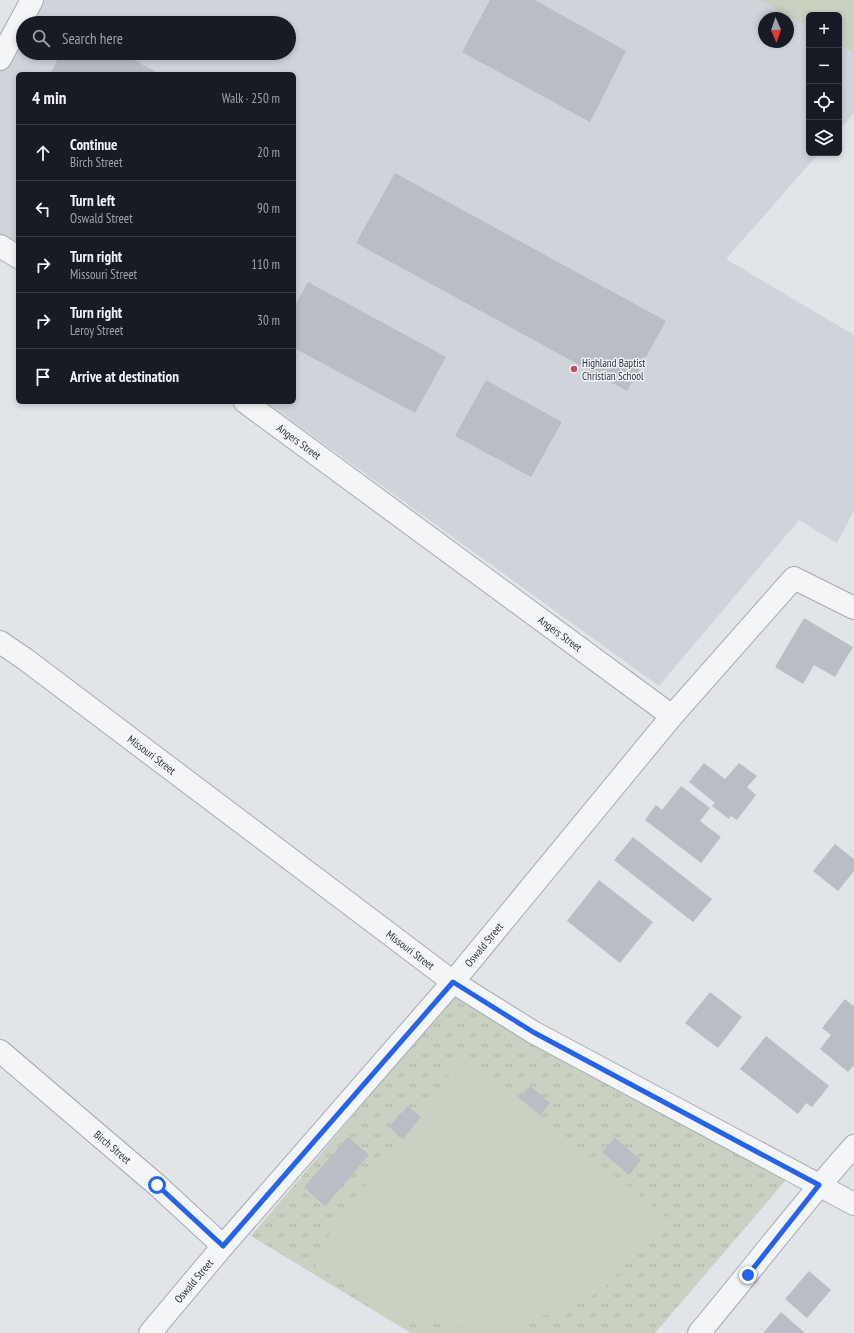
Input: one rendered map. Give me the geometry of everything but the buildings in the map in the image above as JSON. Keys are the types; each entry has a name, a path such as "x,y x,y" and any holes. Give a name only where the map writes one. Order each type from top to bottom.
{"street":[{"path":"23,16 32,0"},
{"path":"0,59 16,30"},
{"path":"0,246 16,256"},
{"name":"Angers Street","path":"248,404 672,716"},
{"path":"672,716 794,578 854,608"},
{"name":"Missouri Street","path":"0,642 453,982 533,1032 854,1204"},
{"name":"Oswald Street","path":"153,1332 223,1246 453,982 672,716"},
{"name":"Birch Street","path":"0,1051 157,1185 223,1246"},
{"path":"699,1333 748,1275 819,1185 854,1146"}],"shaded area":[{"name":"Highland Baptist Christian School","path":"36,0 854,0 854,113 842,127 842,12 806,12 806,156 816,156 726,259 854,335 854,511 837,543 799,520 659,686 269,404 296,404 296,72 16,72 16,255 0,246 0,64 16,36 16,60 296,60 296,16 27,16"}],"green space":[{"path":"761,0 854,0 854,53 842,47 842,12 806,12 806,25 794,19 794,12 782,12"},
{"path":"455,995 786,1180 655,1333 411,1333 251,1236"},
{"path":"464,1054 667,1218 601,1292 507,1330 396,1321 309,1261"}],"place":[{"name":"Highland Baptist Christian School","path":"574,369"}],"route":[{"path":"157,1185 223,1246 453,982 533,1032 819,1185 748,1275"}]}
